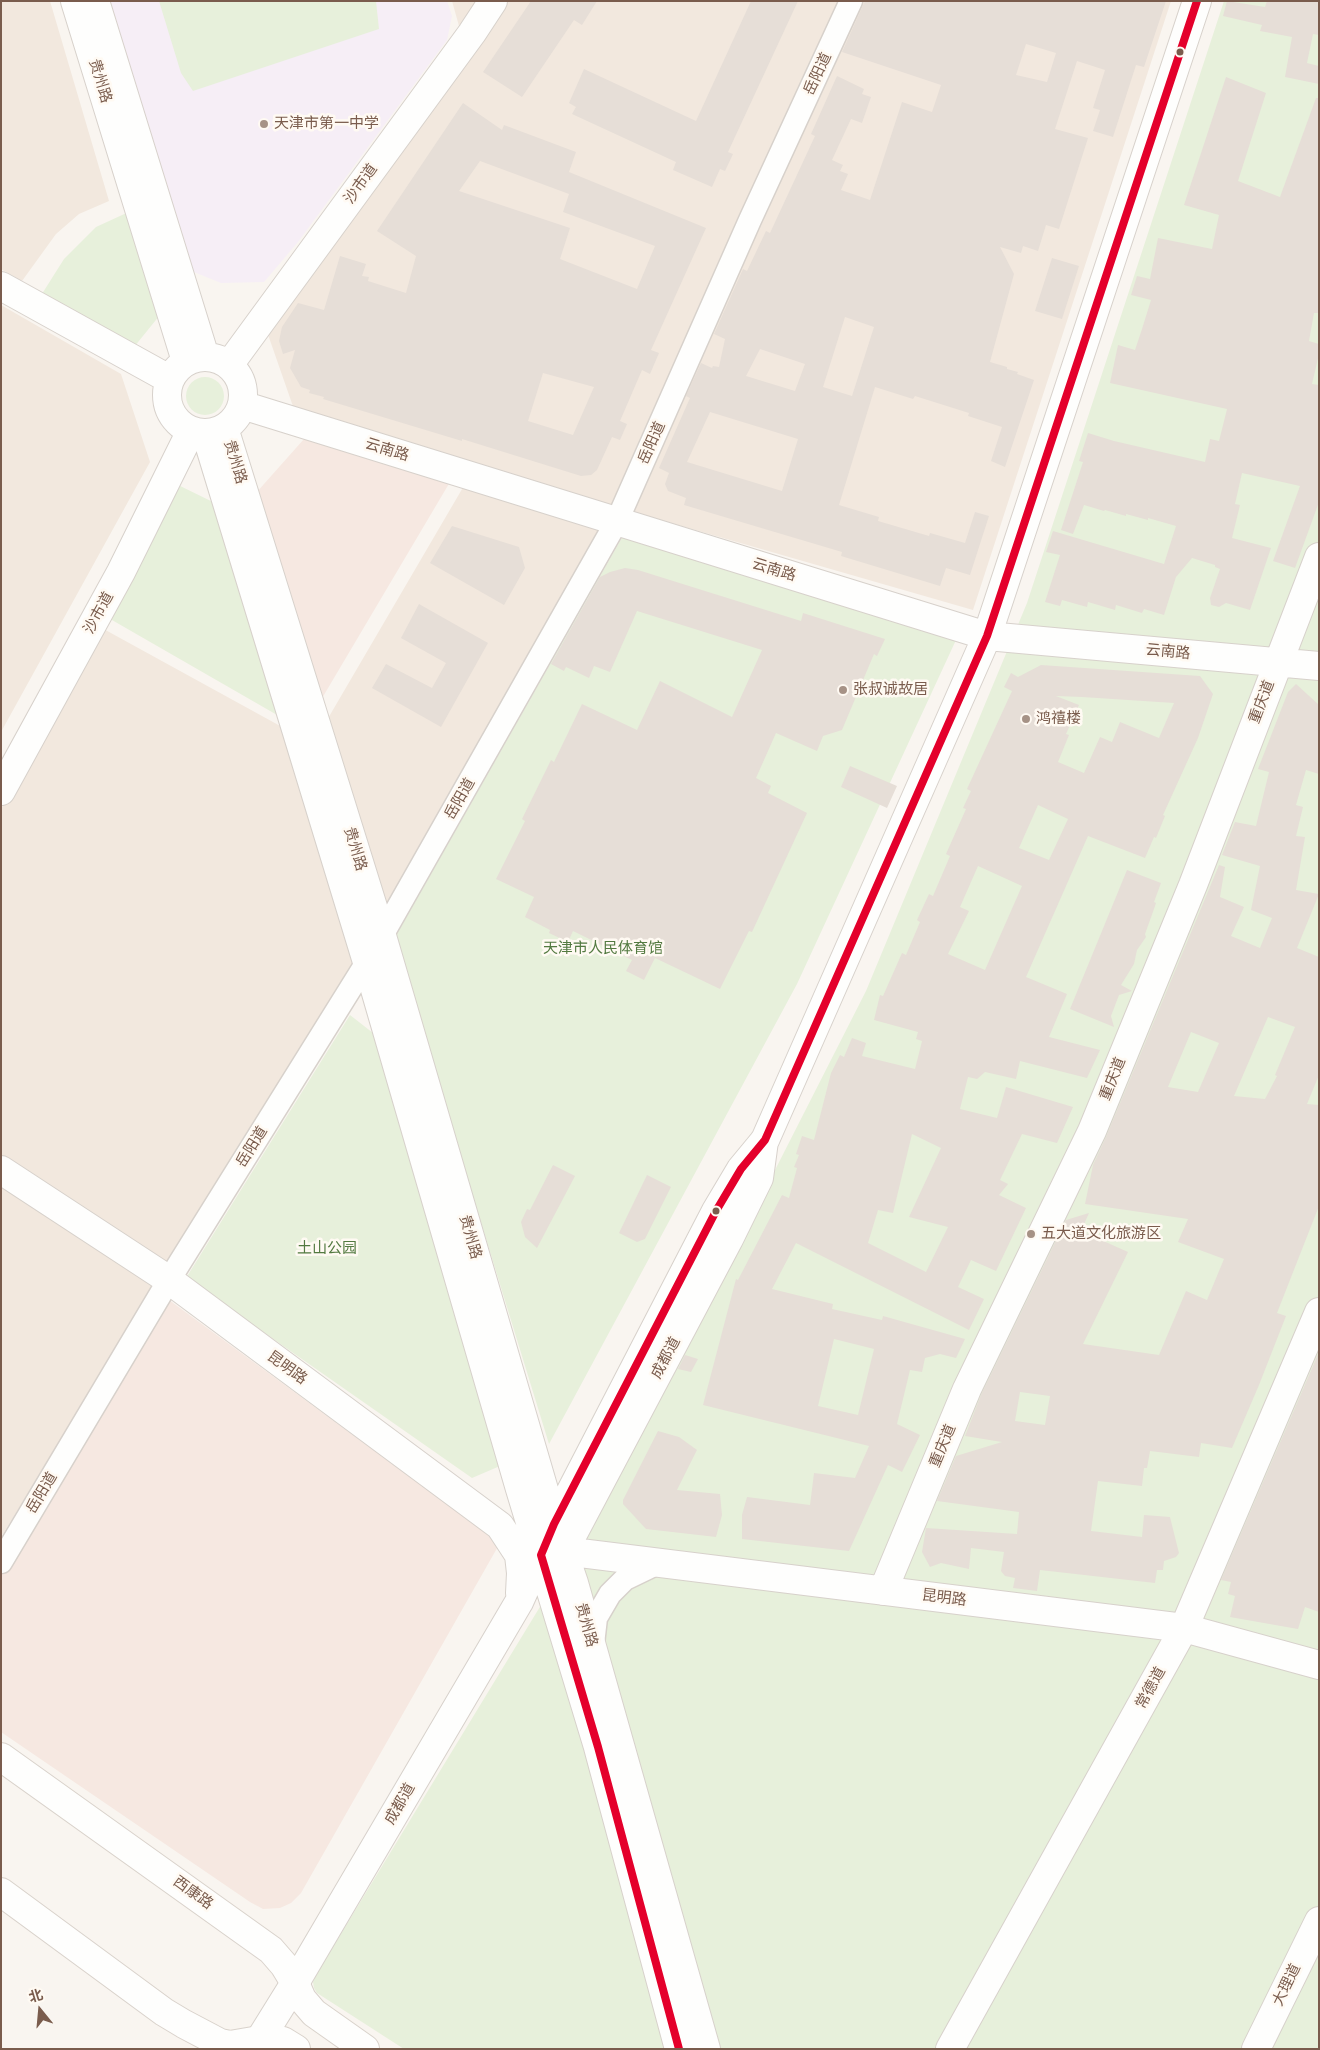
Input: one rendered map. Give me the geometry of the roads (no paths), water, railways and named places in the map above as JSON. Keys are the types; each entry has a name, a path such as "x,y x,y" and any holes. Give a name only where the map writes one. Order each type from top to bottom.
{"street":[{"name":"贵州路","path":"75,1 197,365"},
{"name":"贵州路","path":"95,1 197,365"},
{"name":"沙市道","path":"197,365 472,34 493,1"},
{"name":"岳阳道","path":"1,1562 169,1280 367,962 617,521 750,220 851,1"},
{"name":"成都道","path":"554,1524 716,1211 742,1169 765,1140 987,636 1196,1"},
{"path":"1,286 197,365"},
{"name":"贵州路","path":"197,365 236,373 241,383 243,394 242,405 232,422 207,431 180,425 172,415 166,397 197,365"},
{"name":"云南路","path":"242,405 987,636 1319,666"},
{"name":"贵州路","path":"207,431 382,936 535,1458 554,1524 553,1553 598,1747 678,2049"},
{"name":"贵州路","path":"207,431 367,962 520,1489 553,1553 593,1650 706,2049"},
{"name":"沙市道","path":"1,791 121,572 207,431"},
{"name":"重庆道","path":"883,1590 966,1389 1092,1131 1193,885 1319,557"},
{"name":"成都道","path":"257,2044 295,1983 519,1602 553,1553 729,1239 759,1178 765,1140"},
{"name":"昆明路","path":"1,1170 169,1280 500,1526 519,1555 521,1573 519,1602"},
{"name":"常德道","path":"950,2049 1184,1628 1319,1312"},
{"path":"535,1458 546,1464 562,1465 577,1461 594,1448"},
{"name":"昆明路","path":"553,1553 883,1590 1184,1628 1319,1666"},
{"path":"593,1650 596,1618 610,1594 625,1579 656,1564"},
{"name":"西康路","path":"1,1757 259,1940 271,1950 295,1983 302,1999 314,2013 365,2049"},
{"path":"1,1892 164,2012 184,2024 220,2043 230,2045 257,2044 271,2038 283,2041 296,2049"},
{"name":"大理道","path":"1256,2049 1319,1921"}],"place":[{"name":"天津市第一中学","path":"264,124"},
{"name":"张叔诚故居","path":"843,690"},
{"name":"鸿禧楼","path":"1026,719"},
{"name":"五大道文化旅游区","path":"1031,1234"}],"park label":[{"name":"天津市人民体育馆","path":"603,949"},
{"name":"土山公园","path":"327,1249"}]}
